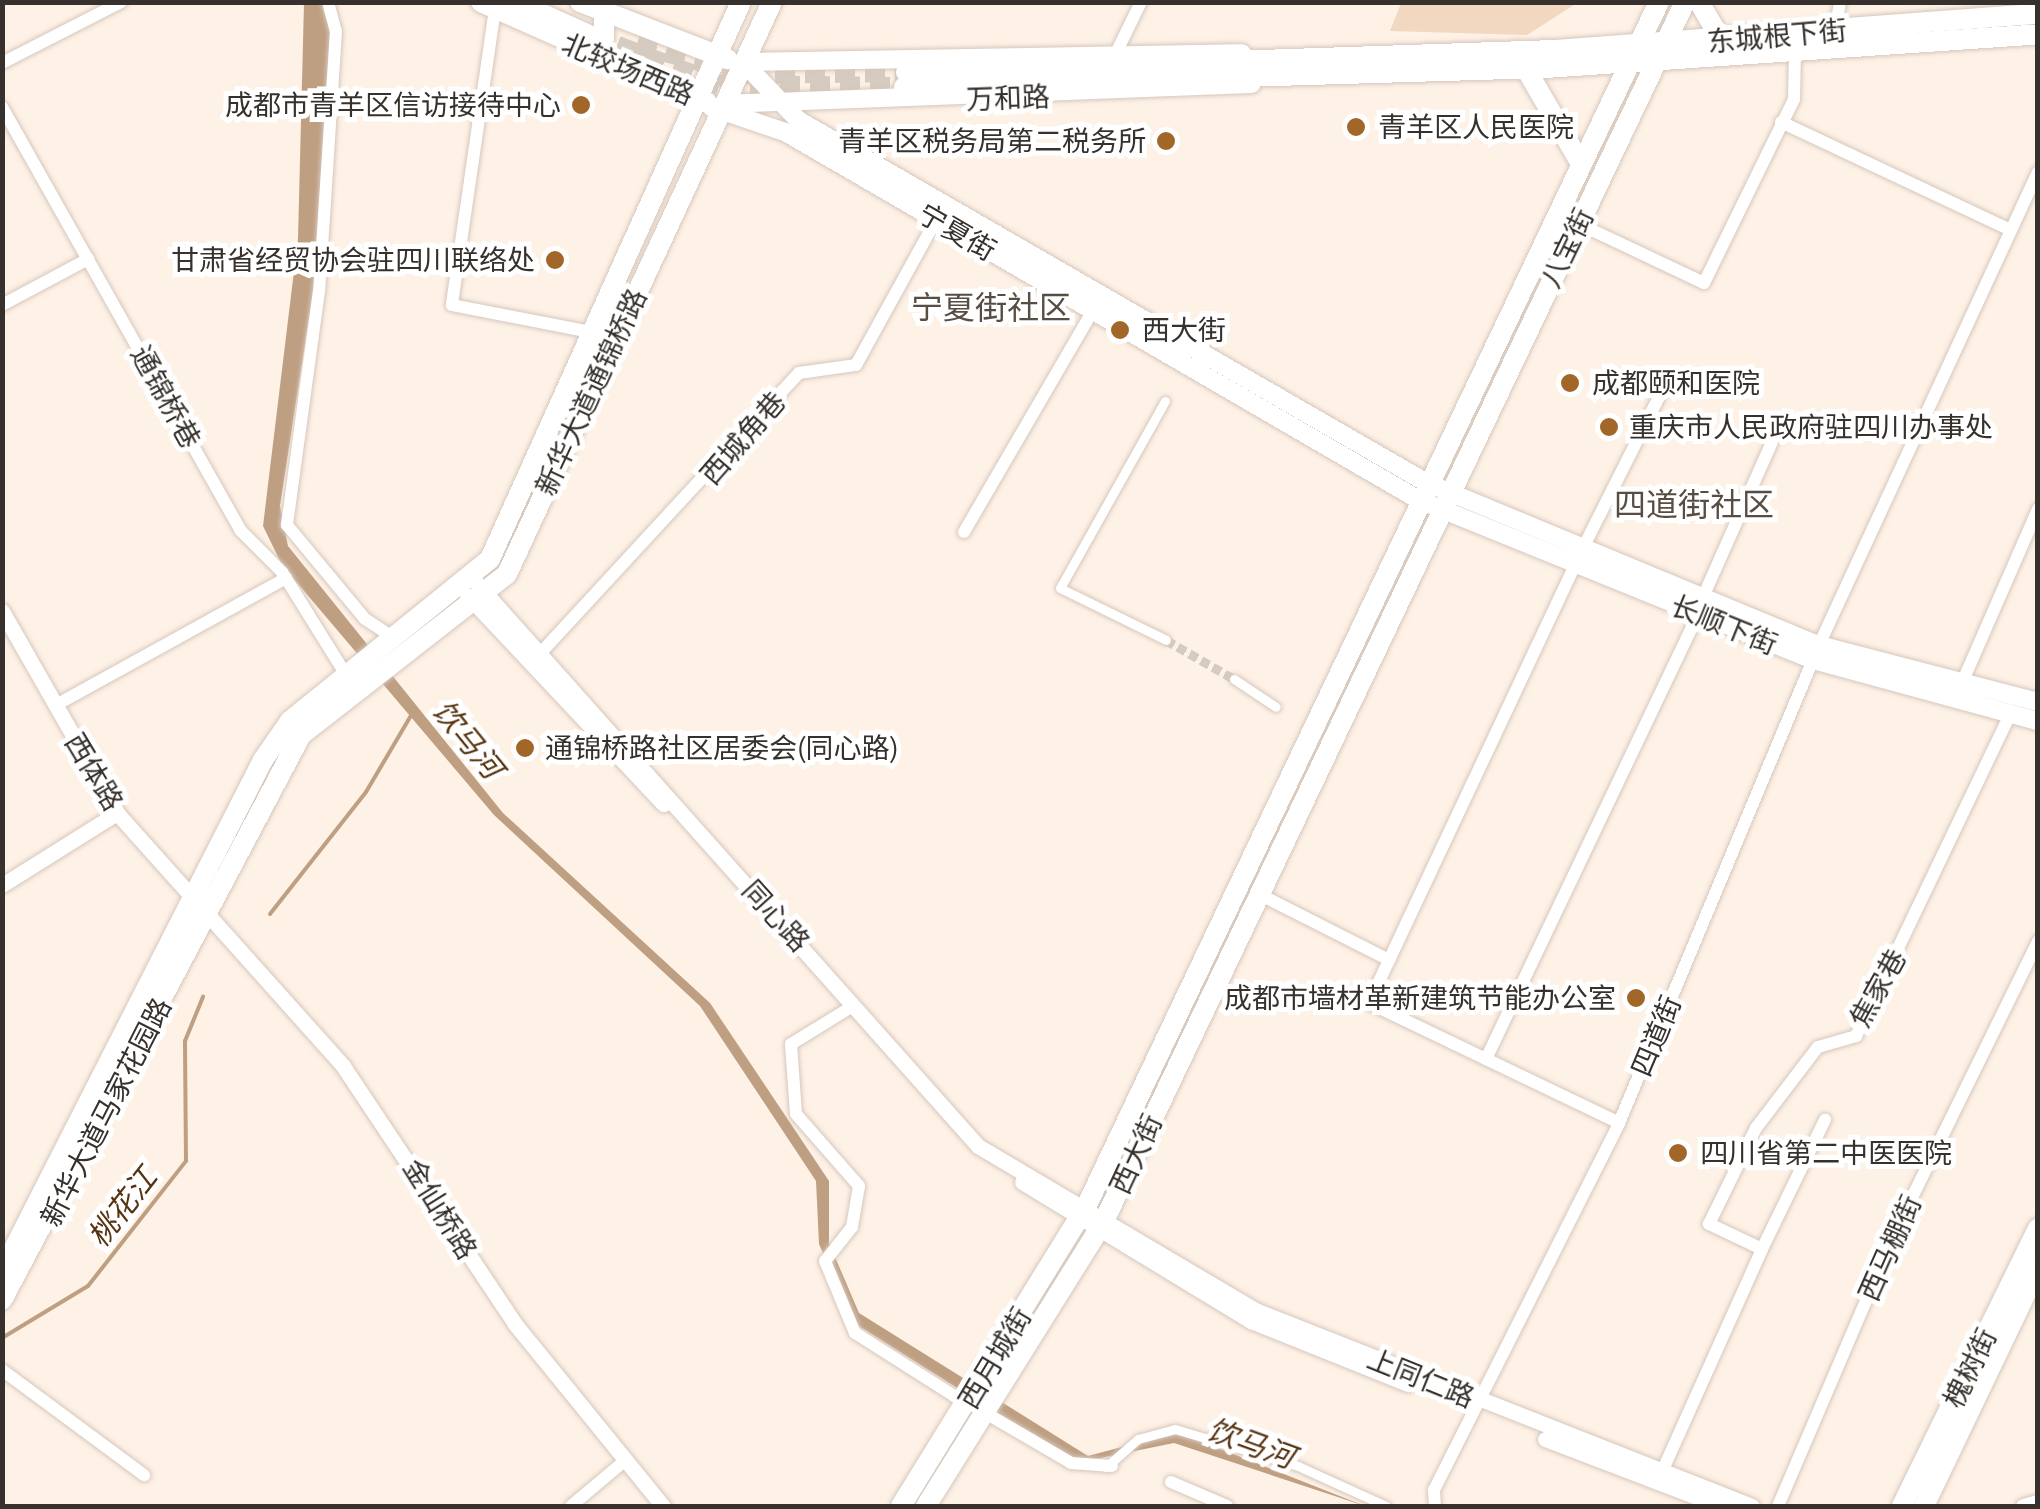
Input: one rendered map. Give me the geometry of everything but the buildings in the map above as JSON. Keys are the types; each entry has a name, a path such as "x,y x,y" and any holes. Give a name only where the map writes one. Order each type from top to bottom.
{"main road":[{"path":"516,2 592,31"},
{"path":"549,2 592,31"},
{"name":"北较场西路","path":"580,2 592,31 699,91 725,101"},
{"name":"新华大道通锦桥路","path":"395,644 467,584 591,332 741,2"},
{"name":"新华大道通锦桥路","path":"482,601 772,2"},
{"name":"八宝街","path":"1423,491 1658,2"},
{"name":"八宝街","path":"1445,501 1685,2"},
{"path":"1699,2 1722,41"},
{"name":"北较场西路","path":"488,6 743,62"},
{"name":"东城根下街","path":"1660,53 1722,41 2038,14"},
{"name":"东城根下街","path":"1637,44 1660,53 1795,52 2038,34"},
{"name":"万和路","path":"905,80 1291,67 1637,44"},
{"name":"万和路","path":"743,62 1117,51 1291,67 1526,68 1627,64 1660,53"},
{"name":"宁夏街","path":"743,62 781,103 1423,491"},
{"name":"万和路","path":"725,101 781,103 1210,91 1291,67"},
{"path":"1526,68 1582,164"},
{"name":"宁夏街","path":"725,101 1092,310 1423,491"},
{"name":"长顺下街","path":"1423,491 1816,653 2038,721"},
{"name":"西大街","path":"1082,1213 1423,491"},
{"name":"西大街","path":"1102,1225 1445,501"},
{"path":"191,904 263,760 290,720 395,644 482,601"},
{"name":"长顺下街","path":"1816,653 2038,702"},
{"path":"205,921 301,735 353,677"},
{"name":"新华大道马家花园路","path":"2,1272 191,904"},
{"name":"新华大道马家花园路","path":"2,1300 205,921"},
{"name":"西月城街","path":"901,1506 1082,1213"},
{"name":"西月城街","path":"926,1506 989,1415 1102,1225"},
{"name":"槐树街","path":"1902,1506 2038,1229"},
{"name":"槐树街","path":"1924,1506 2038,1268"}],"street":[{"path":"2,63 121,2"},
{"path":"328,2 336,31 319,290 287,525 365,619 395,644"},
{"path":"1117,51 1141,2"},
{"path":"1834,32 1840,2"},
{"path":"488,6 452,305 591,332"},
{"path":"1579,224 1704,283 1794,99 1795,52"},
{"name":"通锦桥巷","path":"2,107 242,531 286,578 353,677"},
{"path":"1781,122 2011,230"},
{"name":"四道街","path":"1435,1506 1434,1490 1619,1123 1816,653 2038,172"},
{"name":"西城角巷","path":"535,658 800,373 856,366 936,220"},
{"path":"2,305 88,259"},
{"path":"964,532 1092,310"},
{"path":"1619,1123 1369,1004 1579,557 1661,394"},
{"path":"1166,401 1060,588 1166,640"},
{"path":"1486,1059 1700,606 1777,431"},
{"path":"1962,683 2038,510"},
{"path":"56,705 286,578"},
{"path":"467,584 969,1146 1082,1213"},
{"name":"西体路","path":"2,610 117,813 205,921"},
{"name":"同心路","path":"535,658 978,1146 1102,1225"},
{"path":"1234,679 1276,706"},
{"name":"焦家巷","path":"1762,1250 1710,1224 1756,1128 1818,1046 1856,1036 2010,714"},
{"path":"2,885 117,813"},
{"path":"1259,894 1389,960"},
{"name":"金仙桥路","path":"205,921 343,1066 516,1324 622,1462 663,1506"},
{"name":"西马棚街","path":"1778,1506 1897,1228 2038,941"},
{"path":"848,1009 791,1044 796,1114 859,1186 852,1227 833,1244 825,1260 855,1334 967,1404"},
{"path":"1661,1474 1762,1250 1826,1120"},
{"name":"上同仁路","path":"1102,1225 1255,1310 1477,1407 1752,1506"},
{"path":"2,1370 144,1476"},
{"path":"1477,1407 1720,1506"},
{"path":"989,1415 1071,1463 1110,1466 1129,1447 1175,1429 1298,1466 1386,1506"},
{"path":"571,1506 622,1462"},
{"path":"1170,1482 1228,1506"},
{"path":"2024,1506 2038,1502"}],"shaded area":[{"path":"1401,2 1577,3 1527,35 1390,31"},
{"path":"304,3 327,3 333,36 318,259 280,506 288,546 503,813 710,1003 829,1181 829,1243 859,1313 1088,1456 1178,1432 1365,1506 1174,1443 1076,1463 854,1323 819,1244 816,1181 700,1006 494,815 282,565 263,526 298,238"}],"waterway":[{"name":"桃花江","path":"270,914 366,792 412,714"},
{"name":"桃花江","path":"2,1338 88,1286 186,1161 185,1041 203,997"}],"tunnel":[{"path":"589,35 720,85 904,87"},
{"path":"637,44 745,74 906,72"},
{"path":"1166,640 1234,679"}],"place":[{"name":"成都市青羊区信访接待中心","path":"581,105"},
{"name":"青羊区人民医院","path":"1356,127"},
{"name":"青羊区税务局第二税务所","path":"1166,141"},
{"name":"甘肃省经贸协会驻四川联络处","path":"555,260"},
{"name":"西大街","path":"1120,330"},
{"name":"成都颐和医院","path":"1570,383"},
{"name":"重庆市人民政府驻四川办事处","path":"1609,427"},
{"name":"通锦桥路社区居委会(同心路)","path":"525,748"},
{"name":"成都市墙材革新建筑节能办公室","path":"1636,998"},
{"name":"四川省第二中医医院","path":"1678,1153"}],"district":[{"name":"宁夏街社区","path":"991,307"},
{"name":"四道街社区","path":"1694,504"}],"water label":[{"name":"饮马河","path":"468,739"},
{"name":"饮马河","path":"1251,1443"}]}
